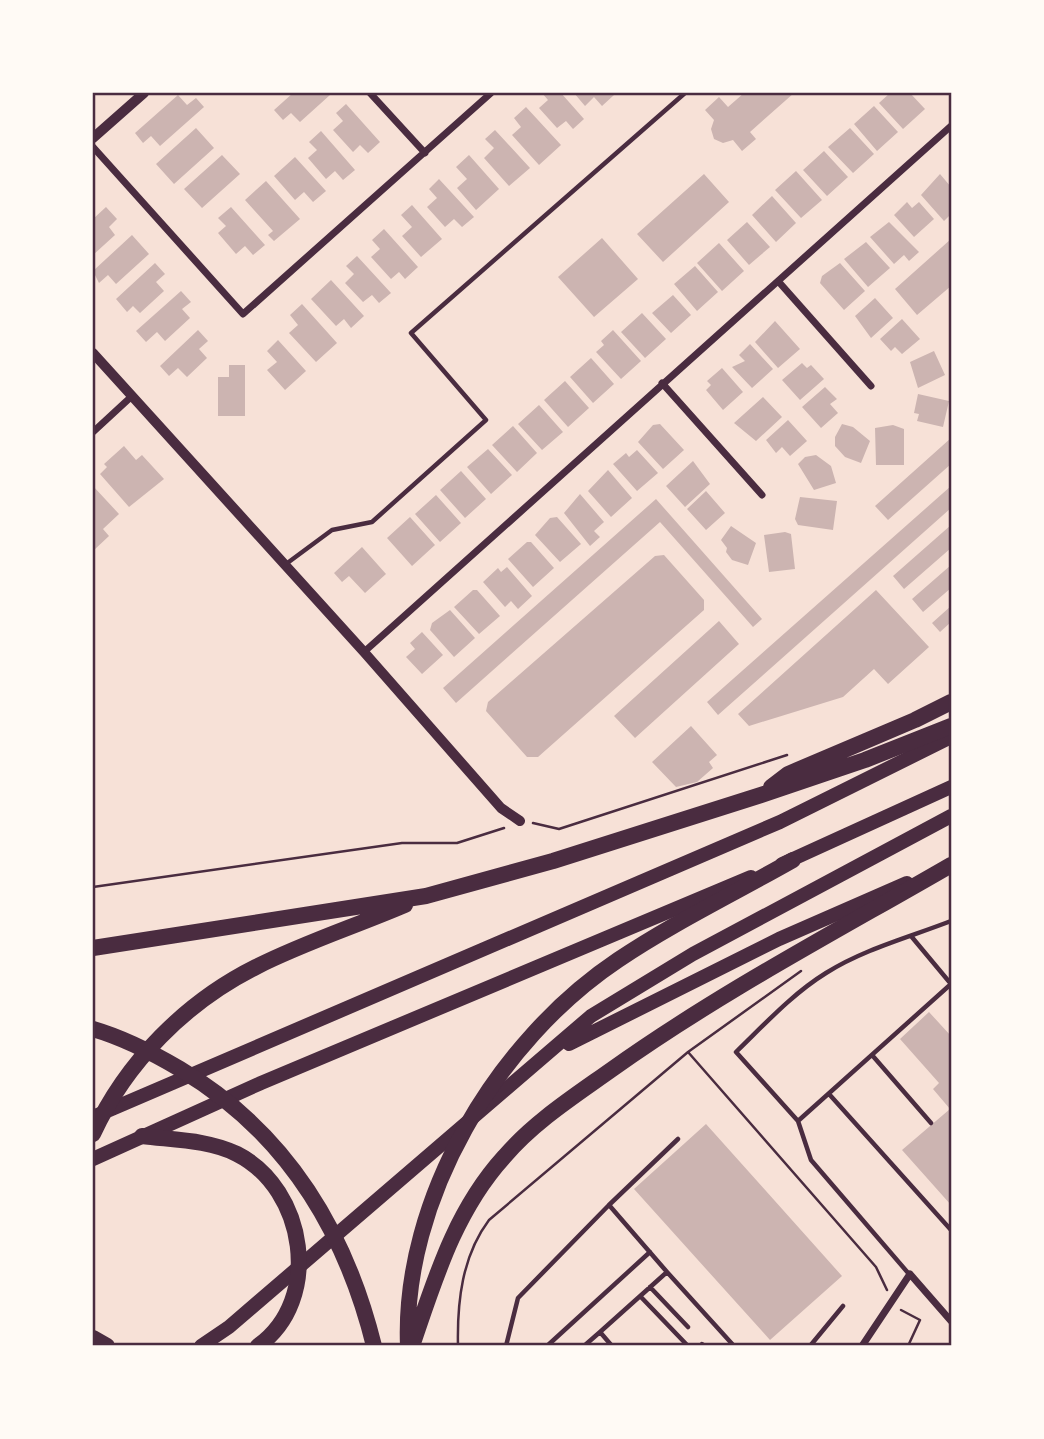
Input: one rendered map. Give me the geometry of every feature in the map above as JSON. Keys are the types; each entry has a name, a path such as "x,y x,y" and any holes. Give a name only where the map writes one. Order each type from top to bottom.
{"highway":[{"path":"761,795 788,774 951,702"},
{"path":"93,948 426,896 553,861 761,795 865,760 951,726"},
{"path":"410,1346 410,1292 435,1190 450,1156 518,1048 576,992 618,960 793,860"},
{"path":"410,1346 442,1255 465,1210 503,1157 549,1114 701,1009 951,865"},
{"path":"93,1134 138,1061 168,1028 201,1002 257,966 426,896"},
{"path":"93,1029 163,1059 211,1088 247,1117 282,1154 326,1218 343,1250 374,1346"},
{"path":"142,1136 218,1146 256,1166 282,1197 296,1236 298,1289 278,1326 258,1346"},
{"path":"93,1338 107,1346"}],"main road":[{"path":"93,1117 780,822 951,737"},
{"path":"93,1159 261,1083 793,860 951,787"},
{"path":"201,1346 229,1327 591,1016 621,995 692,954 951,816"},
{"path":"546,1056 622,1015 685,988 779,939 951,865"}],"street":[{"path":"93,138 144,93"},
{"path":"370,93 425,153"},
{"path":"93,148 243,314 491,93"},
{"path":"364,652 951,126"},
{"path":"778,281 871,386"},
{"path":"93,353 286,565 501,808 520,821"},
{"path":"662,383 762,495"},
{"path":"93,432 132,396"},
{"path":"862,1346 910,1274 951,1321"}],"lane":[{"path":"286,565 332,530 372,522 486,419 411,333 685,93"},
{"path":"910,1274 811,1160 798,1121 736,1052 827,972 951,921"},
{"path":"798,1121 951,984 911,936"},
{"path":"872,1055 931,1123"},
{"path":"829,1094 951,1230"},
{"path":"506,1346 518,1298 608,1205 678,1139"},
{"path":"608,1205 734,1346"},
{"path":"547,1346 650,1252"},
{"path":"584,1346 667,1272"},
{"path":"650,1287 688,1327"},
{"path":"640,1296 688,1346"},
{"path":"810,1346 843,1306"},
{"path":"600,1332 612,1346"}],"path":[{"path":"458,1346 459,1305 466,1269 474,1243 489,1220 688,1052 810,964"},
{"path":"688,1052 876,1268 893,1300 904,1314 920,1320 908,1346"}],"building":[{"path":"293,93 330,95 300,122 291,113 283,120 274,110"},
{"path":"542,93 561,93 584,119 573,129 566,121 557,128 539,108 548,100"},
{"path":"574,93 614,95 602,106 594,97 585,106"},
{"path":"744,93 794,93 750,132 756,139 742,151 733,140 723,143 714,139 711,129 714,120 705,110 719,97 728,107"},
{"path":"890,93 910,93 925,109 903,129 879,103"},
{"path":"178,95 187,105 196,98 204,107 160,146 151,136 143,143 135,133"},
{"path":"346,104 380,142 368,153 360,145 353,152 333,130 343,121 336,113"},
{"path":"874,106 898,132 877,151 854,124"},
{"path":"526,107 561,145 539,165 512,135 521,127 514,118"},
{"path":"196,128 214,148 174,184 156,164"},
{"path":"850,128 874,154 853,173 828,147"},
{"path":"495,130 530,168 509,186 484,158 494,148 485,139"},
{"path":"321,131 355,170 343,180 335,171 326,179 308,158 317,150 309,142"},
{"path":"824,151 848,177 827,196 803,170"},
{"path":"222,155 240,174 202,208 184,189"},
{"path":"469,155 499,189 476,210 457,188 467,179 456,167"},
{"path":"295,157 326,191 313,202 304,192 295,200 274,176"},
{"path":"796,171 822,200 801,218 775,190"},
{"path":"704,174 729,202 663,262 637,234"},
{"path":"940,174 951,187 951,214 944,221 921,195"},
{"path":"439,179 474,217 462,227 454,219 445,227 427,207 437,198 429,189"},
{"path":"266,181 300,219 274,241 268,235 273,231 245,200"},
{"path":"772,196 796,223 776,242 752,215"},
{"path":"907,202 912,208 919,202 934,219 914,237 894,215"},
{"path":"412,205 442,239 421,257 402,236 412,227 401,215"},
{"path":"106,207 117,219 109,227 115,235 93,255 93,219"},
{"path":"231,207 265,245 253,255 245,246 236,254 218,233 226,226 218,218"},
{"path":"747,222 770,247 749,265 727,240"},
{"path":"889,222 919,252 909,261 904,255 894,264 870,237"},
{"path":"384,229 418,267 405,279 399,272 391,279 371,257 380,249 372,240"},
{"path":"132,235 149,254 116,284 108,275 99,283 93,271"},
{"path":"602,238 638,279 594,317 558,277"},
{"path":"951,239 951,286 917,315 895,289"},
{"path":"866,242 890,268 868,287 844,259"},
{"path":"719,243 744,271 722,291 697,263"},
{"path":"357,256 391,293 379,303 372,295 363,302 345,283 354,274 346,266"},
{"path":"155,263 165,274 156,282 164,291 140,313 133,306 127,312 116,299"},
{"path":"840,263 865,291 844,310 820,283 822,276"},
{"path":"695,266 718,292 697,311 674,284"},
{"path":"331,280 364,316 351,328 344,319 336,326 311,299"},
{"path":"181,291 191,302 182,309 190,318 165,341 157,332 146,342 136,331"},
{"path":"673,295 691,315 671,333 652,313"},
{"path":"875,298 893,318 871,338 855,316"},
{"path":"302,304 337,343 316,362 289,333 298,325 290,315"},
{"path":"642,313 666,339 645,358 621,332"},
{"path":"902,319 920,339 902,354 895,347 891,351 880,339"},
{"path":"775,321 800,349 778,368 755,342"},
{"path":"198,330 208,341 199,349 207,358 187,377 178,368 169,376 160,366"},
{"path":"613,330 641,361 621,379 596,352 604,345 601,341"},
{"path":"278,340 306,371 285,390 267,370 277,362 267,351"},
{"path":"750,344 773,369 752,388 732,367 745,361 739,355"},
{"path":"934,351 945,375 918,388 910,362"},
{"path":"591,358 614,384 593,403 570,377"},
{"path":"802,363 807,368 811,365 824,379 800,400 782,380"},
{"path":"229,365 245,365 245,416 218,416 218,377 229,377"},
{"path":"722,368 743,392 723,410 706,390 711,385 707,381"},
{"path":"565,381 589,408 568,427 544,400"},
{"path":"825,387 837,399 830,404 838,413 821,428 802,407"},
{"path":"918,394 949,401 943,427 917,421 919,414 914,413"},
{"path":"763,397 782,417 756,441 734,423"},
{"path":"539,405 563,432 542,450 518,424"},
{"path":"788,420 807,441 790,456 782,447 776,453 766,440"},
{"path":"660,424 684,450 663,469 638,442 653,425"},
{"path":"842,424 853,427 870,441 861,463 845,457 835,446 835,437"},
{"path":"893,425 904,429 904,465 876,465 875,428"},
{"path":"513,426 537,453 517,472 492,445"},
{"path":"951,438 951,464 888,520 875,506"},
{"path":"124,446 136,460 142,455 164,479 129,507 100,474 107,467 104,464"},
{"path":"488,449 512,475 491,494 467,467"},
{"path":"637,450 658,473 637,491 613,464 626,453 629,457"},
{"path":"816,455 831,466 836,483 814,490 798,464 805,457"},
{"path":"693,461 710,484 685,507 666,486"},
{"path":"608,470 632,498 611,517 588,491"},
{"path":"461,471 486,499 465,518 440,490"},
{"path":"93,486 119,514 103,529 109,536 93,551"},
{"path":"951,486 951,508 718,715 707,702"},
{"path":"706,491 725,513 706,530 687,509"},
{"path":"580,494 604,522 594,531 600,537 590,546 564,513"},
{"path":"436,495 461,523 440,542 415,514"},
{"path":"800,497 837,501 833,530 798,525 795,519"},
{"path":"656,499 762,619 753,627 660,522 456,703 443,688"},
{"path":"410,517 435,545 412,566 387,538"},
{"path":"557,517 581,544 560,562 535,535 550,518"},
{"path":"951,525 951,548 904,589 893,576"},
{"path":"731,526 756,543 748,565 732,560 726,552 727,548 721,540"},
{"path":"785,532 791,534 795,569 769,572 764,535"},
{"path":"527,542 531,542 554,568 533,587 508,559"},
{"path":"362,547 386,574 365,593 349,576 342,582 334,573"},
{"path":"664,555 704,600 704,610 538,757 527,757 486,711 488,702 655,556"},
{"path":"951,565 951,588 923,612 912,599"},
{"path":"507,567 532,596 518,609 511,601 505,607 483,582 498,568 501,572"},
{"path":"473,590 477,590 500,616 479,634 454,607"},
{"path":"876,590 929,647 888,684 874,669 843,697 749,726 738,714"},
{"path":"951,606 951,622 940,632 932,623"},
{"path":"450,610 475,638 454,657 430,630 432,623"},
{"path":"719,621 739,644 635,738 614,716"},
{"path":"422,632 443,655 422,674 406,657 415,649 410,643"},
{"path":"691,726 717,755 709,762 713,768 697,782 676,787 652,762"},
{"path":"929,1012 951,1036 951,1205 902,1150 950,1109 933,1089 939,1083 900,1039"},
{"path":"706,1124 842,1276 770,1340 634,1189"}]}
